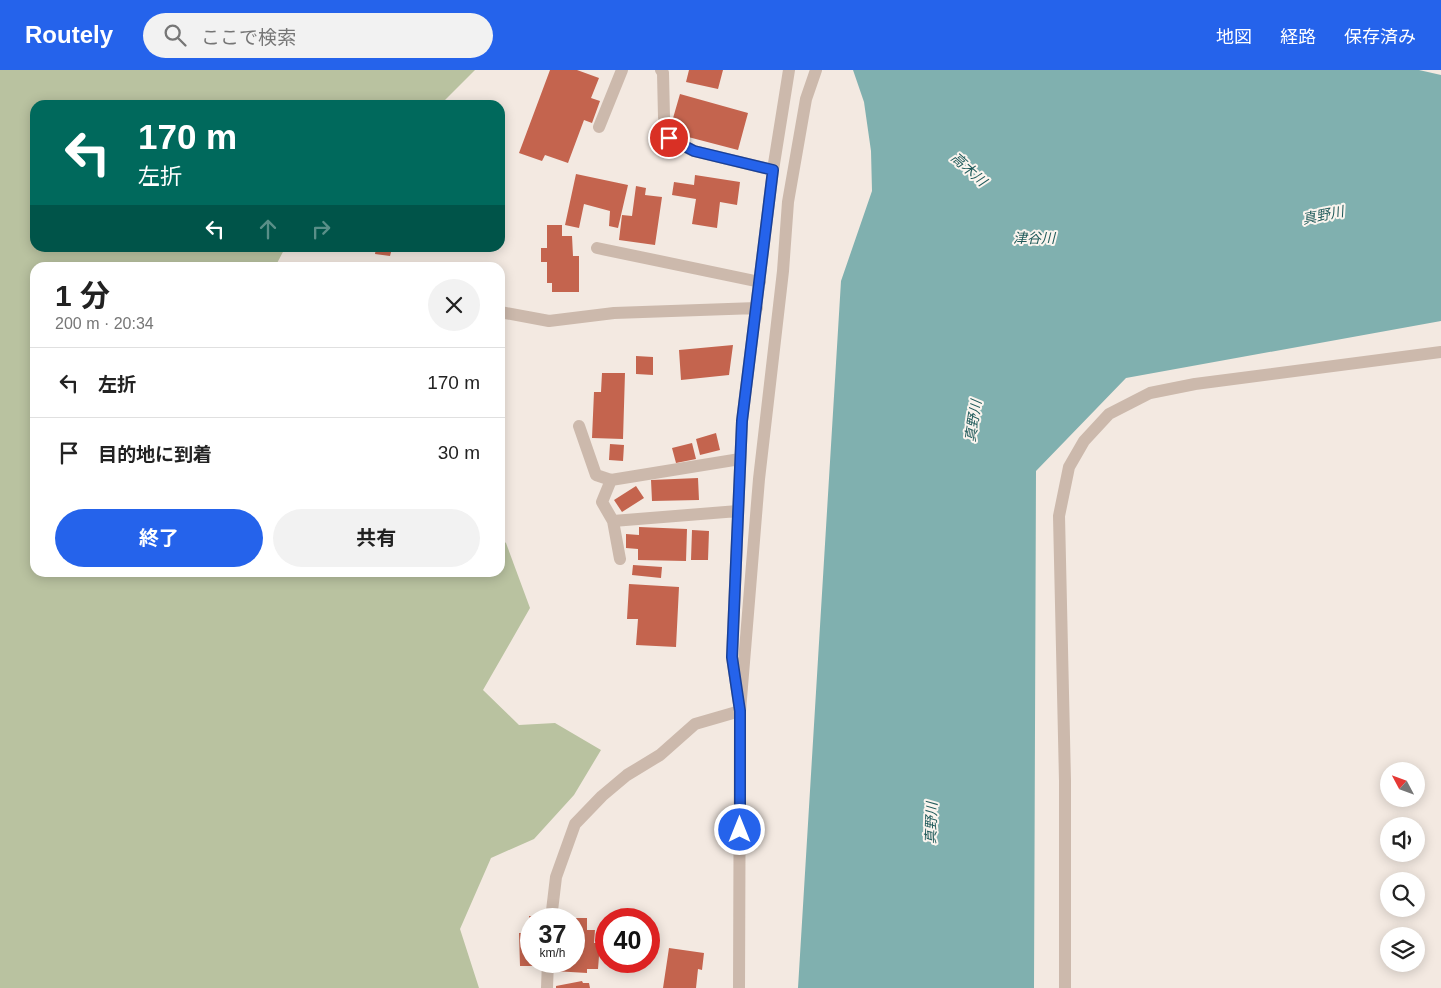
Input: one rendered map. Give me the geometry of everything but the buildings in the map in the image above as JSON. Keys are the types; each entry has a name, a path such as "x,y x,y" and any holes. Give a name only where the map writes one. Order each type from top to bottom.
{"street":[{"path":"599,127 622,70"},
{"path":"661,70 664,117 669,138 694,151 773,170"},
{"path":"740,711 732,657 742,421 773,170 789,70"},
{"path":"739,988 740,711 759,479 788,202 806,99 816,70"},
{"path":"598,248 760,282"},
{"path":"505,313 549,321 614,314 757,308"},
{"path":"1065,988 1065,780 1059,516 1069,467 1080,448 1109,414 1150,393 1205,383 1441,352"},
{"path":"579,426 596,475 611,480 740,458"},
{"path":"611,480 602,502 613,521 620,559"},
{"path":"613,521 738,512"},
{"path":"552,908 556,877 576,824 602,796 627,775 660,755 695,724 740,711"},
{"path":"547,988 548,973"}],"green space":[{"path":"0,70 475,70 445,100 30,100 30,252 283,252 278,262 30,262 30,577 505,577 506,543 530,608 483,690 519,725 555,723 601,750 574,795 534,839 491,858 460,929 479,988 0,988"}],"water":[{"name":"津谷川","path":"853,70 1419,70 1441,75 1441,321 1126,378 1036,471 1034,988 798,988 841,281 872,191 871,151 864,102"}],"route":[{"path":"669,138 694,151 773,170 756,321 742,421 732,657 740,711 740,830"}],"water label":[{"name":"高木川","path":"969,169"},
{"name":"真野川","path":"1323,215"},
{"name":"真野川","path":"973,421"},
{"name":"真野川","path":"931,823"}]}
